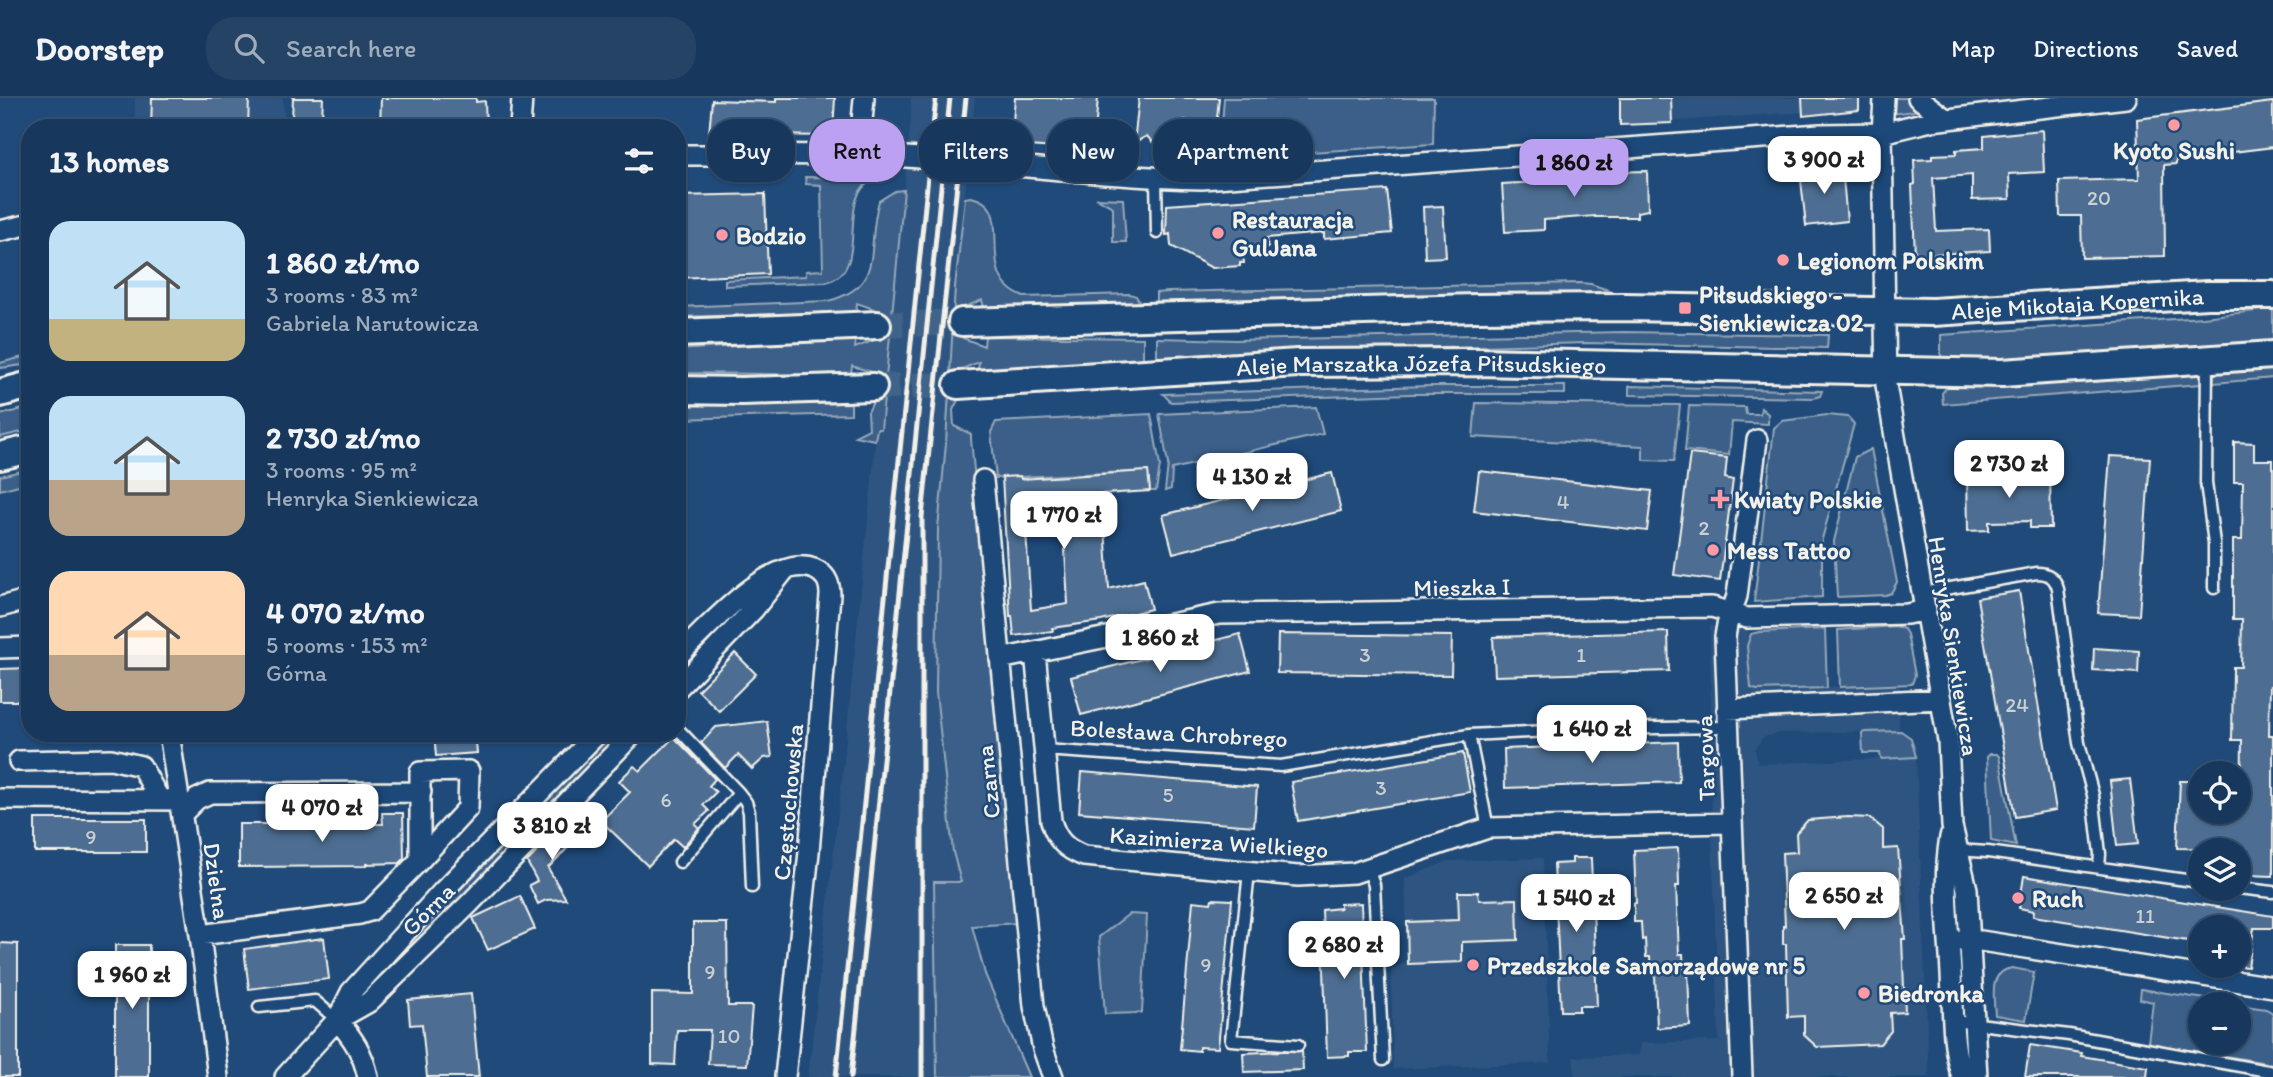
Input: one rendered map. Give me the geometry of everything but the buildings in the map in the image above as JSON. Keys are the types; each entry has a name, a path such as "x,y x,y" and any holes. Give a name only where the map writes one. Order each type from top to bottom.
{"main road":[{"name":"Aleje Mikołaja Kopernika","path":"1884,312 1957,311 2207,295 2273,295"},
{"path":"962,322 1476,308 1648,307 1884,312"},
{"path":"686,333 877,325"},
{"path":"1885,372 2002,373 2273,355"},
{"name":"Aleje Marszałka Józefa Piłsudskiego","path":"958,385 1298,363 1386,361 1885,372"},
{"path":"0,393 21,387"},
{"path":"686,390 873,387"},
{"path":"0,456 21,451"}],"street":[{"path":"521,119 522,98"},
{"path":"862,119 864,98"},
{"name":"Henryka Sienkiewicza","path":"1884,98 1882,133 1885,372 1948,741 1953,850 1967,889 1978,1077"},
{"path":"1918,98 1946,119"},
{"path":"1313,171 1795,136 1882,133 1924,122 2126,98"},
{"path":"686,155 809,156"},
{"path":"905,158 1153,178"},
{"path":"0,231 21,226"},
{"name":"Targowa","path":"1742,1077 1725,637 1737,596 1757,440"},
{"name":"Czarna","path":"983,480 1034,1006 1043,1049 1053,1077"},
{"name":"Częstochowska","path":"784,572 800,567 815,569 827,580 830,591 809,852 785,1077"},
{"path":"686,648 751,587 762,579 784,572"},
{"path":"686,679 753,610 784,572"},
{"path":"0,607 21,601"},
{"name":"Mieszka I","path":"1000,659 1219,614 1712,607 1747,618 1907,614 1924,601"},
{"path":"0,648 21,647"},
{"name":"Kazimierza Wielkiego","path":"1035,652 1051,821 1054,833 1062,845 1084,856 1249,872 1321,875 1353,873 1488,828 1732,823"},
{"name":"Bolesława Chrobrego","path":"1727,718 1941,699"},
{"name":"Dzielna","path":"170,742 200,934 218,1077"},
{"name":"Górna","path":"285,1077 337,1020 351,992 442,892 589,742"},
{"name":"Górna","path":"337,1020 369,1002 505,868 625,742"},
{"path":"19,761 111,759 141,766 160,800"},
{"path":"175,770 210,793"},
{"path":"200,934 366,913 375,907 420,860 468,808 469,771 420,772 420,860"},
{"path":"0,799 160,800 181,807 210,793 421,792"},
{"name":"Henryka Sienkiewicza","path":"1953,850 1947,869 1954,1021 1957,1057 1962,1077"},
{"path":"1950,940 1971,940 2273,987"},
{"path":"337,1020 356,1041 368,1077"}],"lane":[{"path":"1156,182 1157,233"},
{"path":"2207,359 2206,483 2214,543 2214,588"},
{"path":"1924,601 2037,573 2049,574 2053,579 2058,589 2079,743 2092,795 2100,854 2099,867"},
{"name":"Bolesława Chrobrego","path":"1044,750 1281,766 1469,735 1727,718"},
{"path":"1469,735 1488,828"},
{"path":"686,737 746,802 749,812 752,887"},
{"path":"680,862 739,793"},
{"path":"1953,850 1988,852 2188,880"},
{"path":"1368,868 1374,885 1382,1060"},
{"path":"1249,872 1231,1040 1298,1045"},
{"path":"2251,889 2273,892"},
{"path":"259,1007 315,1001 337,1020"},
{"path":"1954,1021 2068,1035 2273,1072"}],"shaded area":[{"path":"135,98 283,98 284,119 134,119"},
{"path":"911,98 975,98 973,119 919,119 919,182 966,182 955,287 938,529 936,692 953,852 985,974 1029,1077 808,1077 843,769 877,429 881,428"},
{"path":"1224,98 1434,98 1433,144 1313,152 1313,119 1222,119"},
{"path":"1620,98 1861,98 1860,108 1620,125"},
{"path":"1892,98 1908,98 1921,110 1891,114"},
{"path":"805,177 809,177 809,182 871,182 862,189 856,202 848,264 840,275 826,282 725,286 725,280 806,276 806,271 823,270 821,185 806,184"},
{"path":"904,190 881,429 877,429 875,440 855,436 869,429 868,412 873,402 872,372 852,366 851,375 686,373 686,349 856,338 855,348 877,339 877,310 857,303 856,312 686,317 686,307 828,301 847,294 859,285 866,275 879,201 895,191"},
{"path":"970,197 985,203 992,213 996,259 1000,274 1008,287 1024,297 1130,294 1136,296 1141,304 984,308 982,300 962,308 963,338 984,346 985,336 1143,338 1143,359 978,370 979,362 957,371 958,400 953,410 954,426 971,434 1018,923 972,926 985,974 1029,1077 937,1077 934,882 961,882 953,852 936,692 938,529 955,287 965,198"},
{"path":"1096,198 1123,199 1126,242 1113,242 1113,207"},
{"path":"1580,283 1608,290 1591,293 1156,304 1156,293 1168,292"},
{"path":"2273,309 2273,341 2047,358 1941,358 1941,335 2203,317"},
{"path":"1624,332 1828,335 1827,348 1586,343 1256,352 1157,358 1157,338 1236,340"},
{"path":"21,357 21,365 0,368 0,363"},
{"path":"2273,368 2273,378 2214,383 2214,373"},
{"path":"2200,374 2201,384 1943,404 1942,393 1947,387"},
{"path":"1429,386 1565,386 1565,394 1411,394 1171,402 1163,394"},
{"path":"1629,386 1822,391 1820,396 1814,398 1629,395"},
{"path":"851,403 851,414 686,419 686,406"},
{"path":"1476,403 1680,405 1674,461 1643,460 1643,446 1473,437"},
{"path":"1689,406 1745,407 1746,414 1760,414 1761,408 1768,414 1768,424 1732,422 1729,455 1685,451"},
{"path":"1316,407 1323,434 1172,469 1171,489 1165,491 1168,464 1159,414"},
{"path":"21,409 21,432 0,437 0,415"},
{"path":"1151,414 1160,466 1156,491 1150,491 1148,471 996,478 991,432 996,422"},
{"path":"1827,415 1848,417 1854,424 1822,539 1822,597 1754,602 1774,428 1782,421"},
{"path":"1871,449 1897,582 1891,593 1885,595 1837,597 1834,541 1855,457"},
{"path":"21,471 21,484 0,490 0,476"},
{"path":"743,607 686,668 686,657"},
{"path":"1710,626 1749,626 1747,646 1749,683 1752,689 1900,685 1899,731 1779,733 1762,738 1755,750 1758,764 1916,757 1929,1077 1575,1077 1573,1057 1639,1055 1640,1043 1719,1041 1712,834","holes":["1873,820 1883,833 1883,849 1898,848 1905,938 1902,939 1905,1011 1890,1013 1890,1028 1873,1044 1840,1047 1804,1031 1804,1016 1789,1016 1786,944 1783,943 1785,925 1782,853 1797,852 1801,827 1805,823"]},
{"path":"1896,626 1904,629 1907,634 1915,675 1912,684 1840,687 1838,630"},
{"path":"1825,629 1827,688 1751,688 1747,646 1751,634"},
{"path":"1901,731 1911,738 1916,757 1881,759 1880,753 1863,753 1862,733"},
{"path":"599,742 615,742 363,1000 357,997 431,914"},
{"path":"1990,754 1999,756 2016,846 1991,841 1987,757"},
{"name":"Przedszkole Samorządowe nr 5","path":"1543,858 1550,1063 1393,1069 1391,969 1408,962 1405,879 1448,861"},
{"path":"1129,914 1147,915 1142,1013 1105,1014 1099,937"},
{"path":"2012,968 2034,972 2026,1020 1995,1015 1996,980 2004,970"},
{"path":"2141,989 2188,996 2188,1050 2148,1043 2153,1002 2140,999"},
{"path":"2251,1007 2273,1013 2273,1064 2219,1055 2251,1055"}],"tunnel":[{"path":"877,325 962,322"},
{"path":"873,387 958,385"}],"railway":[{"path":"836,1077 936,98"},
{"path":"851,1077 950,98"},
{"path":"922,1077 922,517 966,98"}],"place":[{"name":"Kyoto Sushi","path":"2174,125"},
{"name":"Restauracja GulJana","path":"1218,233"},
{"name":"Bodzio","path":"722,235"},
{"name":"Legionom Polskim","path":"1783,260"},
{"name":"Piłsudskiego - Sienkiewicza 02","path":"1685,308"},
{"name":"Kwiaty Polskie","path":"1720,499"},
{"name":"Mess Tattoo","path":"1713,550"},
{"name":"Ruch","path":"2018,898"},
{"name":"Przedszkole Samorządowe nr 5","path":"1473,965"},
{"name":"Biedronka","path":"1864,993"}]}
